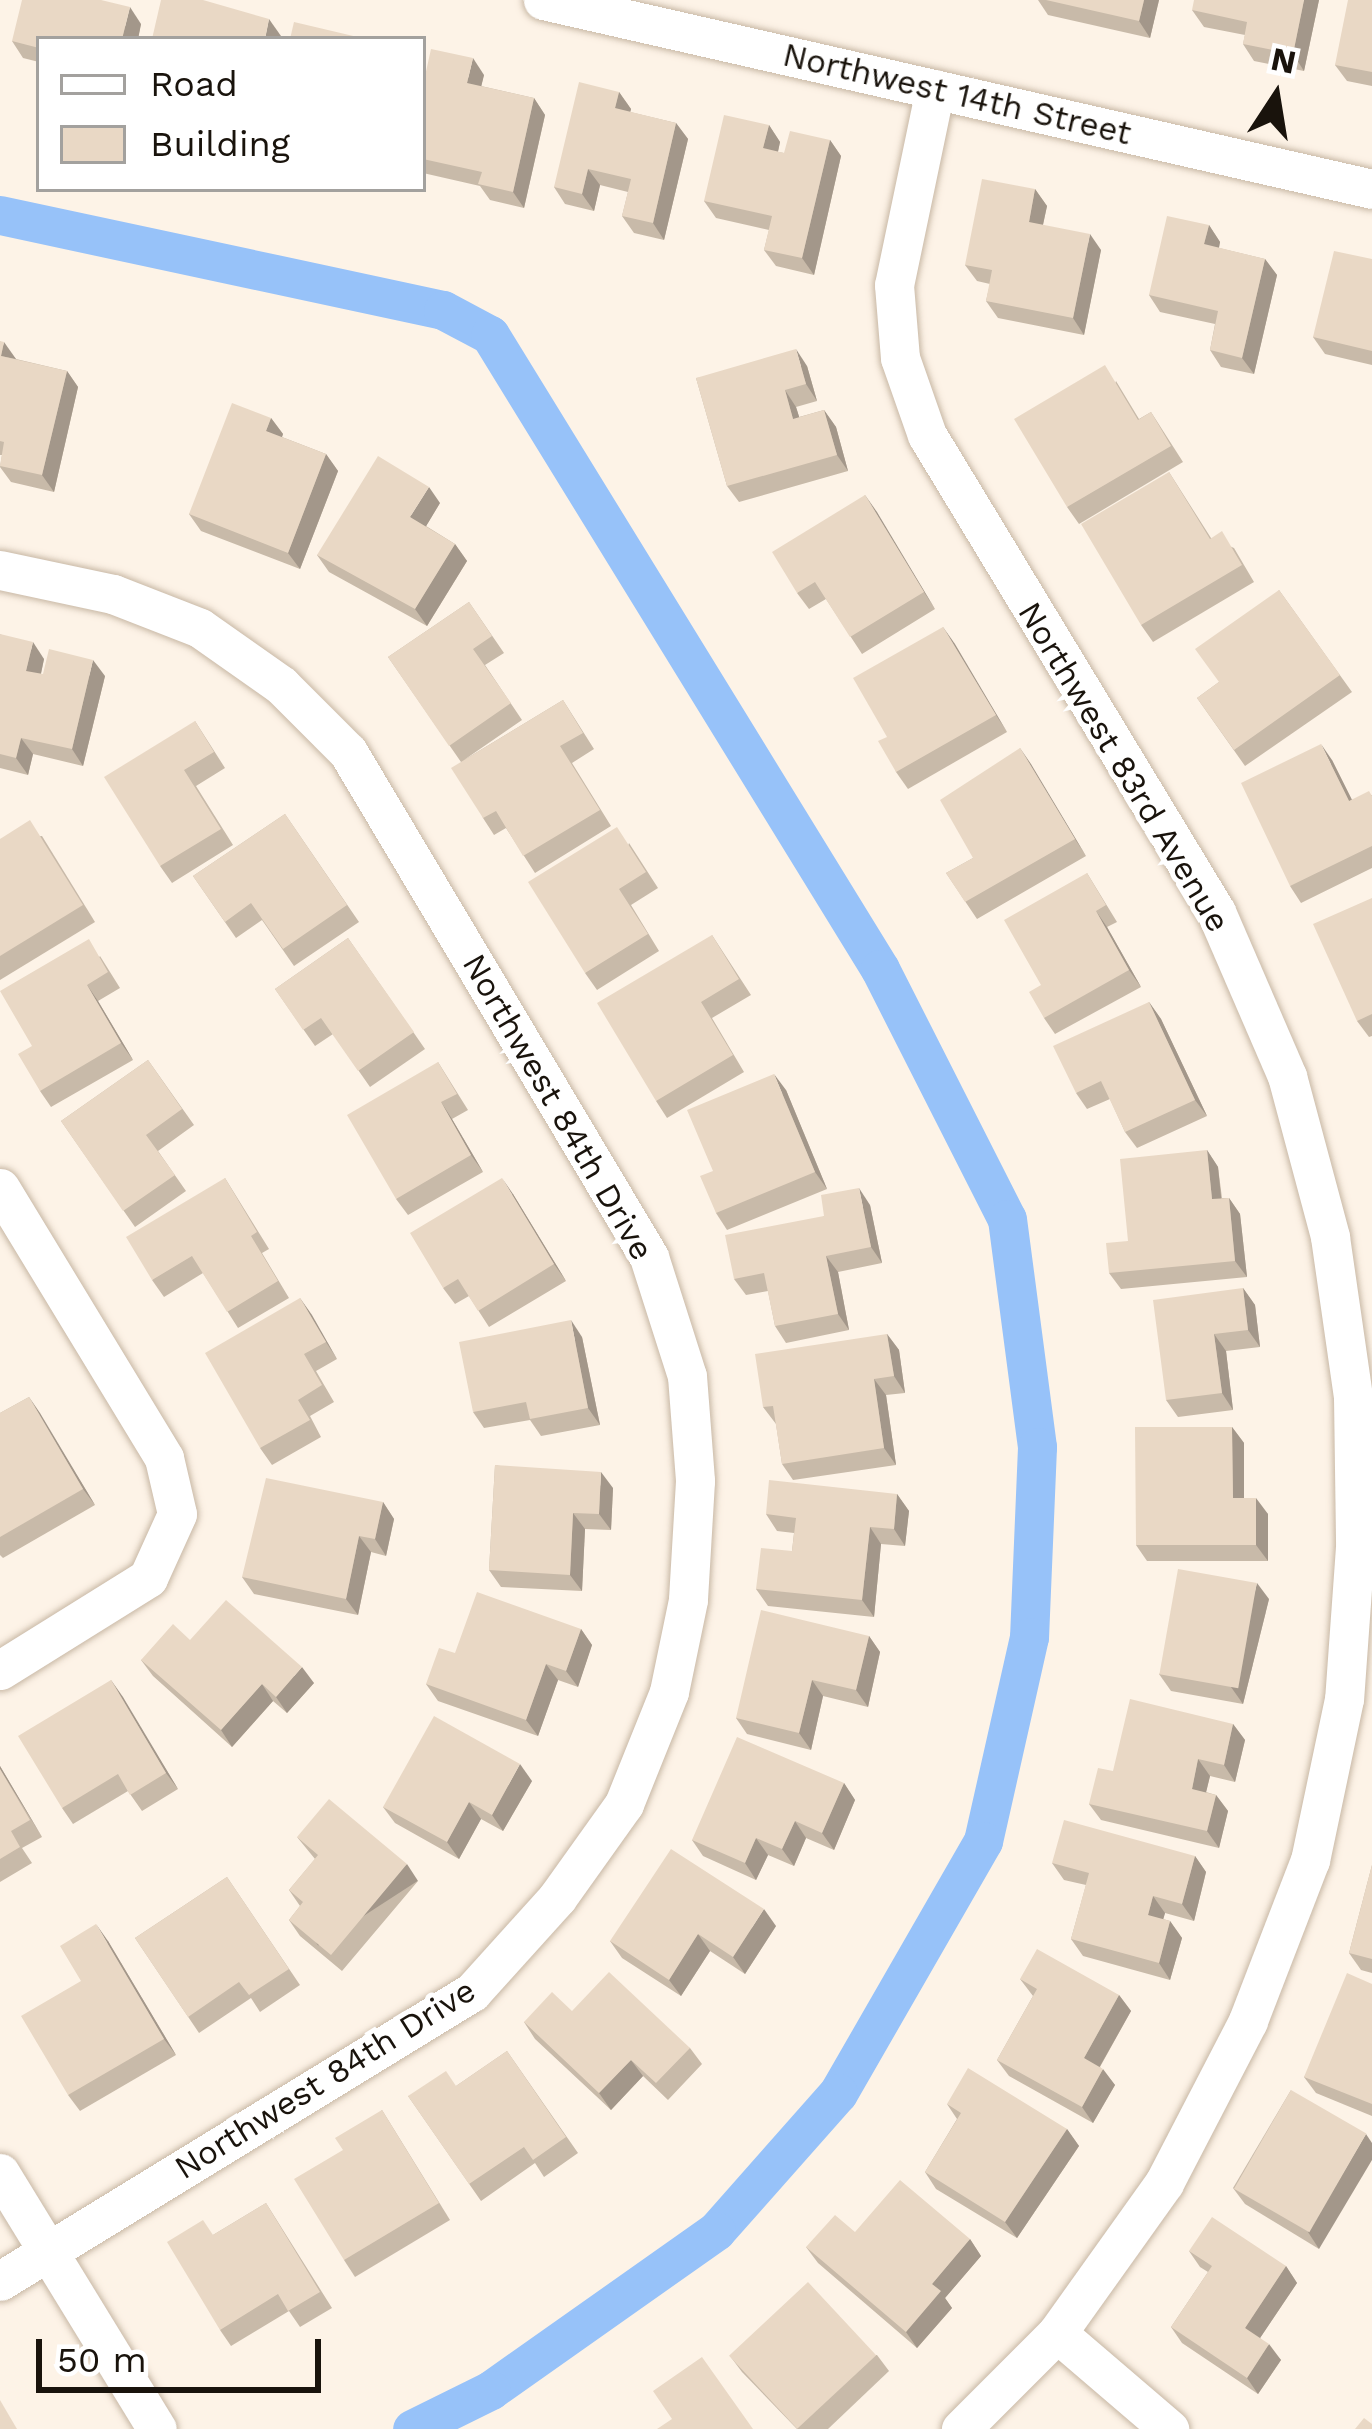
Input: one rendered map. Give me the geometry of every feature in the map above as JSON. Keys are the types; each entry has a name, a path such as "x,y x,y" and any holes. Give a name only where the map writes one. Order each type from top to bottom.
{"street":[{"name":"Northwest 14th Street","path":"543,0 1372,189"},
{"name":"Northwest 83rd Avenue","path":"935,89 894,285 900,358 927,435 1216,912 1287,1076 1330,1237 1353,1397 1355,1547 1344,1699 1310,1860 1248,2020 1164,2182 1057,2333 961,2429"},
{"name":"Northwest 84th Drive","path":"0,570 113,594 200,628 281,685 348,752 649,1257 687,1376 695,1481 688,1600 669,1692 624,1804 556,1898 472,1992 0,2281"},
{"path":"0,1188 164,1458 177,1514 148,1578 0,1670"},
{"path":"0,2173 157,2429"},
{"path":"1057,2333 1169,2429"}],"building":[{"path":"22,0 101,0 130,7 123,36 36,36 36,47 12,41"},
{"path":"161,0 203,0 269,19 266,36 153,36"},
{"path":"1046,0 1144,0 1139,21"},
{"path":"1194,0 1304,0 1293,54 1243,44 1247,22 1192,10"},
{"path":"1348,0 1372,0 1372,72 1335,65"},
{"path":"294,22 353,36 291,36"},
{"path":"431,49 473,58 467,83 534,98 513,192 478,184 482,172 426,160 426,72"},
{"path":"579,82 619,92 615,108 676,123 653,223 622,216 631,179 588,169 582,194 554,187"},
{"path":"724,115 769,125 763,148 784,153 790,131 830,140 802,258 764,250 772,216 704,201"},
{"path":"982,179 1035,189 1029,222 1090,234 1073,318 986,301 992,270 965,265"},
{"path":"1167,216 1209,225 1204,244 1265,259 1242,358 1210,350 1218,311 1149,295"},
{"path":"1334,251 1372,259 1372,351 1313,337"},
{"path":"0,341 4,342 1,356 67,371 42,475 0,466 4,442 0,441"},
{"path":"796,349 806,384 785,390 793,419 824,410 837,455 727,486 696,378"},
{"path":"1105,365 1138,420 1151,412 1171,446 1067,507 1014,419"},
{"path":"232,403 271,418 266,431 326,454 288,553 189,514"},
{"path":"378,456 429,487 410,517 455,544 415,609 317,555"},
{"path":"1169,472 1210,539 1222,531 1242,565 1141,625 1081,524"},
{"path":"865,495 924,592 850,637 815,582 797,593 772,552"},
{"path":"1279,590 1340,675 1234,750 1197,698 1219,682 1195,649"},
{"path":"469,602 492,636 473,649 511,703 449,746 388,657"},
{"path":"943,627 996,715 896,772 878,741 887,737 853,678"},
{"path":"0,634 33,642 26,671 43,674 49,649 93,660 72,749 21,738 16,758 0,754"},
{"path":"563,700 583,733 560,746 600,810 523,856 496,811 483,818 451,768"},
{"path":"195,721 214,752 184,770 221,829 160,866 104,777"},
{"path":"1321,744 1349,801 1369,791 1372,796 1372,846 1290,886 1241,783"},
{"path":"1020,748 1075,839 965,902 946,873 973,858 940,800"},
{"path":"285,814 347,905 283,949 251,903 225,922 193,876"},
{"path":"30,820 83,905 0,956 0,839"},
{"path":"617,827 646,872 619,889 648,934 585,973 528,882"},
{"path":"1087,873 1106,905 1096,911 1129,970 1044,1018 1029,992 1041,985 1004,920"},
{"path":"1372,898 1372,1014 1357,1021 1313,924"},
{"path":"712,935 739,979 701,1002 733,1055 656,1101 597,1003"},
{"path":"348,938 414,1032 358,1071 321,1018 303,1030 275,989"},
{"path":"89,939 108,972 87,985 121,1043 40,1091 18,1054 32,1046 0,991"},
{"path":"1149,1002 1195,1100 1125,1132 1101,1081 1076,1093 1053,1046"},
{"path":"148,1060 182,1109 146,1135 175,1175 123,1211 61,1121"},
{"path":"438,1062 457,1094 441,1102 471,1155 396,1199 347,1115"},
{"path":"774,1074 815,1172 716,1213 700,1176 713,1171 687,1110"},
{"path":"1207,1150 1212,1199 1229,1198 1235,1261 1109,1273 1106,1243 1128,1241 1120,1159"},
{"path":"225,1178 257,1232 251,1236 278,1281 227,1312 192,1256 152,1280 126,1237"},
{"path":"502,1178 554,1264 478,1311 458,1279 443,1288 410,1233"},
{"path":"859,1188 871,1247 826,1256 838,1314 775,1326 764,1273 734,1279 725,1235 824,1216 821,1195"},
{"path":"1243,1288 1248,1330 1214,1334 1222,1393 1166,1400 1153,1300"},
{"path":"300,1298 326,1342 304,1354 322,1385 298,1400 310,1420 260,1448 205,1353"},
{"path":"571,1320 588,1408 530,1419 526,1402 473,1412 459,1342"},
{"path":"887,1334 894,1376 874,1379 884,1448 782,1464 773,1406 763,1407 755,1354"},
{"path":"29,1397 83,1489 0,1537 0,1413"},
{"path":"1135,1427 1232,1427 1233,1498 1256,1498 1256,1545 1136,1545"},
{"path":"495,1465 601,1472 599,1514 573,1513 570,1575 489,1570"},
{"path":"266,1478 383,1502 375,1539 359,1536 346,1599 242,1577"},
{"path":"769,1480 897,1494 894,1529 870,1527 862,1600 756,1589 761,1548 792,1551 796,1518 766,1514"},
{"path":"1178,1569 1257,1583 1238,1688 1159,1674"},
{"path":"477,1592 581,1629 566,1671 546,1664 526,1720 426,1684 439,1648 455,1653"},
{"path":"226,1600 302,1667 276,1697 262,1684 221,1730 141,1660 173,1624 190,1640"},
{"path":"761,1610 869,1636 856,1690 812,1680 799,1733 736,1718"},
{"path":"111,1680 166,1773 130,1795 118,1774 62,1808 18,1736"},
{"path":"1130,1699 1233,1724 1224,1765 1198,1759 1192,1789 1216,1795 1207,1831 1089,1804 1098,1768 1113,1771"},
{"path":"434,1716 520,1764 492,1815 469,1802 447,1842 383,1807"},
{"path":"737,1737 844,1783 822,1833 795,1821 782,1849 756,1838 745,1863 692,1840"},
{"path":"0,1769 30,1820 11,1831 20,1847 0,1859"},
{"path":"329,1799 407,1864 331,1955 289,1920 303,1902 289,1890 318,1855 297,1837"},
{"path":"1064,1820 1195,1856 1182,1904 1153,1896 1148,1915 1170,1921 1159,1963 1071,1939 1089,1873 1052,1863"},
{"path":"671,1849 764,1909 733,1957 698,1934 669,1980 610,1941"},
{"path":"1372,1865 1372,1959 1349,1953"},
{"path":"227,1877 289,1969 249,1995 239,1982 188,2017 135,1938"},
{"path":"96,1924 164,2039 68,2095 21,2016 81,1981 60,1946"},
{"path":"1037,1949 1119,1995 1084,2058 1103,2069 1082,2107 997,2060 1037,1989 1020,1979"},
{"path":"609,1972 690,2048 656,2083 631,2060 599,2093 524,2022 552,1992 572,2011"},
{"path":"1347,1973 1372,1984 1372,2104 1304,2077"},
{"path":"507,2051 566,2137 533,2160 524,2147 469,2184 408,2096 446,2071 456,2086"},
{"path":"968,2068 1067,2129 1005,2222 925,2172 961,2113 947,2104"},
{"path":"1291,2090 1366,2134 1309,2232 1234,2189"},
{"path":"382,2110 439,2203 344,2260 294,2179 343,2150 335,2138"},
{"path":"900,2180 970,2239 932,2284 941,2291 906,2332 806,2247 835,2215 855,2232"},
{"path":"266,2203 320,2292 288,2311 278,2294 220,2330 167,2242 203,2220 213,2235"},
{"path":"1212,2217 1286,2266 1245,2328 1269,2344 1247,2378 1171,2327 1212,2266 1189,2251"},
{"path":"808,2282 876,2355 797,2429 729,2356"},
{"path":"702,2357 753,2429 657,2429 672,2419 653,2391"},
{"path":"0,2400 17,2429 0,2429"},
{"path":"1364,2418 1372,2429 1355,2429"}],"waterway":[{"path":"0,215 443,310 490,335 880,969 1007,1219 1037,1447 1029,1637 983,1841 838,2093 716,2231 491,2390 412,2429"}]}
